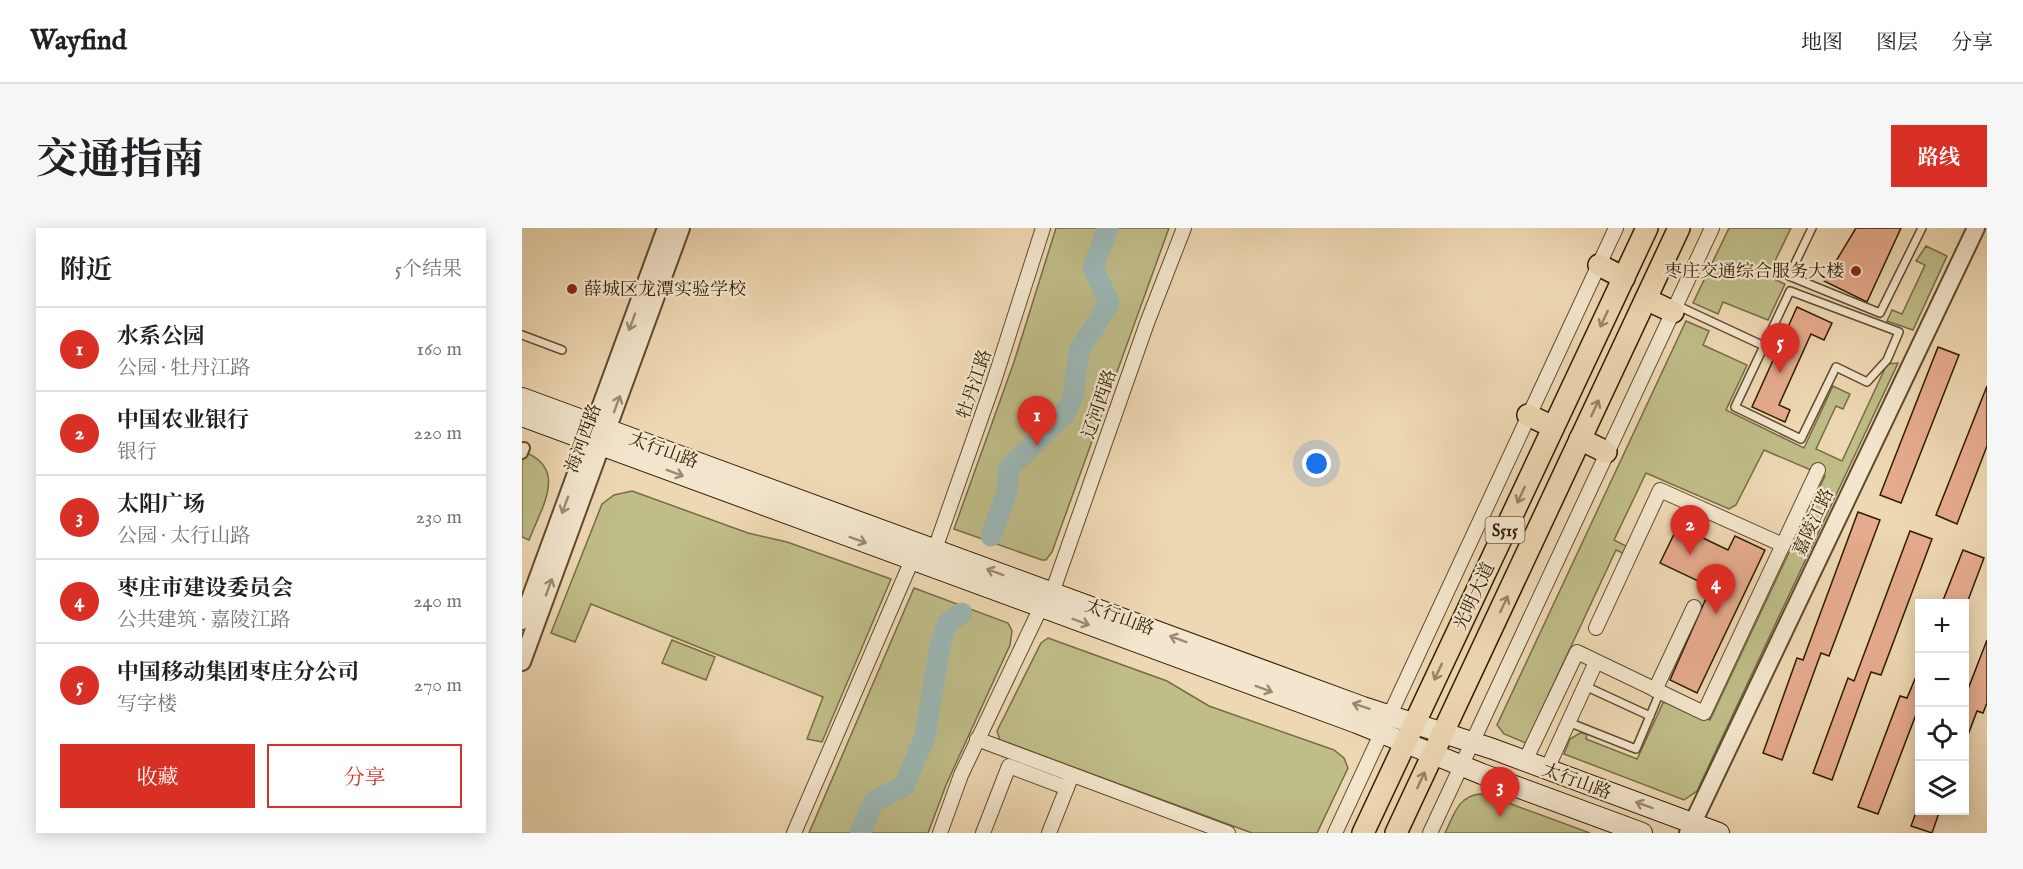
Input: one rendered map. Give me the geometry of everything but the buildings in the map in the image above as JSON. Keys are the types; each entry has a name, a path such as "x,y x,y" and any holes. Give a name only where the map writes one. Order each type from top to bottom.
{"main road":[{"name":"光明大道","path":"1363,833 1647,228"},
{"name":"光明大道","path":"1396,833 1679,228"},
{"path":"1599,265 1624,278"},
{"path":"1646,299 1674,309"},
{"name":"太行山路","path":"522,398 598,435 912,560 1047,600 1474,743 1547,769 1690,828 1719,833"},
{"path":"1528,415 1553,427"},
{"name":"太行山路","path":"522,416 598,435 935,549 1047,600 1462,766 1642,833"},
{"path":"1580,439 1606,452"}],"street":[{"name":"海河西路","path":"522,662 666,228"},
{"name":"海河西路","path":"522,621 681,228"},
{"name":"牡丹江路","path":"935,549 994,381 1043,228"},
{"name":"辽河西路","path":"939,833 977,739 1047,600 1147,322 1184,228"},
{"name":"光明大道","path":"1335,833 1392,716 1528,415 1616,228"},
{"path":"1430,833 1474,743 1606,452 1712,228"},
{"name":"嘉陵江路","path":"1690,828 1976,228"},
{"path":"1525,761 1577,652 1704,713 1818,470"},
{"path":"1596,628 1660,490 1783,545"},
{"path":"794,833 912,560"},
{"path":"1658,691 1694,606"},
{"path":"1547,769 1596,662"},
{"path":"977,739 1070,782"},
{"path":"983,833 1009,766 1070,782 1228,833"},
{"path":"1049,833 1070,782"}],"lane":[{"path":"1812,228 1789,276 1880,313 1922,228"},
{"path":"1790,291 1899,332 1887,360 1867,382 1836,367 1802,439 1735,407 1764,346 1790,291"},
{"path":"1674,309 1764,346"},
{"path":"522,335 562,350"},
{"path":"1585,686 1650,716"},
{"path":"1568,722 1636,749 1658,691"}],"shaded area":[{"path":"1056,228 1169,228 1052,552 1046,560 1042,560 954,529 1014,362"},
{"path":"1729,228 1791,228 1774,263 1782,267 1776,280 1785,284 1768,320 1723,302 1718,314 1693,303"},
{"path":"1926,246 1947,256 1913,330 1887,321 1892,310 1902,314 1925,265 1916,261"},
{"path":"1686,321 1709,331 1703,345 1747,365 1726,410 1804,448 1833,386 1850,394 1843,409 1836,406 1816,449 1842,461 1887,364 1898,363 1697,791 1684,800 1564,754 1570,739 1580,733 1587,734 1586,739 1637,759 1663,703 1667,702 1710,720 1825,476 1764,450 1736,505 1729,509 1646,473 1614,540 1628,547 1625,554 1616,550 1526,743 1504,734 1497,725"},
{"path":"522,451 536,458 545,467 548,478 545,501 529,540 522,537"},
{"path":"632,491 748,533 787,542 891,579 822,742 807,739 823,697 591,604 575,642 551,633 602,504 614,495"},
{"path":"914,588 1008,623 1012,631 1010,645 946,785 928,833 809,833"},
{"path":"1048,638 1167,681 1209,706 1334,750 1344,758 1348,768 1317,833 1252,833 1000,740 997,731 1041,643"},
{"path":"672,640 715,657 706,680 662,663"},
{"path":"1480,794 1590,833 1445,833 1462,802"}],"waterway":[{"path":"991,536 1007,492 1009,468 1064,415 1073,396 1079,351 1109,303 1093,267 1108,228"},
{"path":"860,833 874,801 904,786 925,737 941,641 948,623 962,613"}],"place":[{"name":"枣庄交通综合服务大楼","path":"1856,271"},
{"name":"薛城区龙潭实验学校","path":"572,289"},
{"name":"中国移动集团枣庄分公司","path":"1780,373"},
{"name":"水系公园","path":"1037,446"},
{"name":"中国农业银行","path":"1690,555"},
{"name":"枣庄市建设委员会","path":"1716,614"},
{"name":"太阳广场","path":"1500,817"}]}
